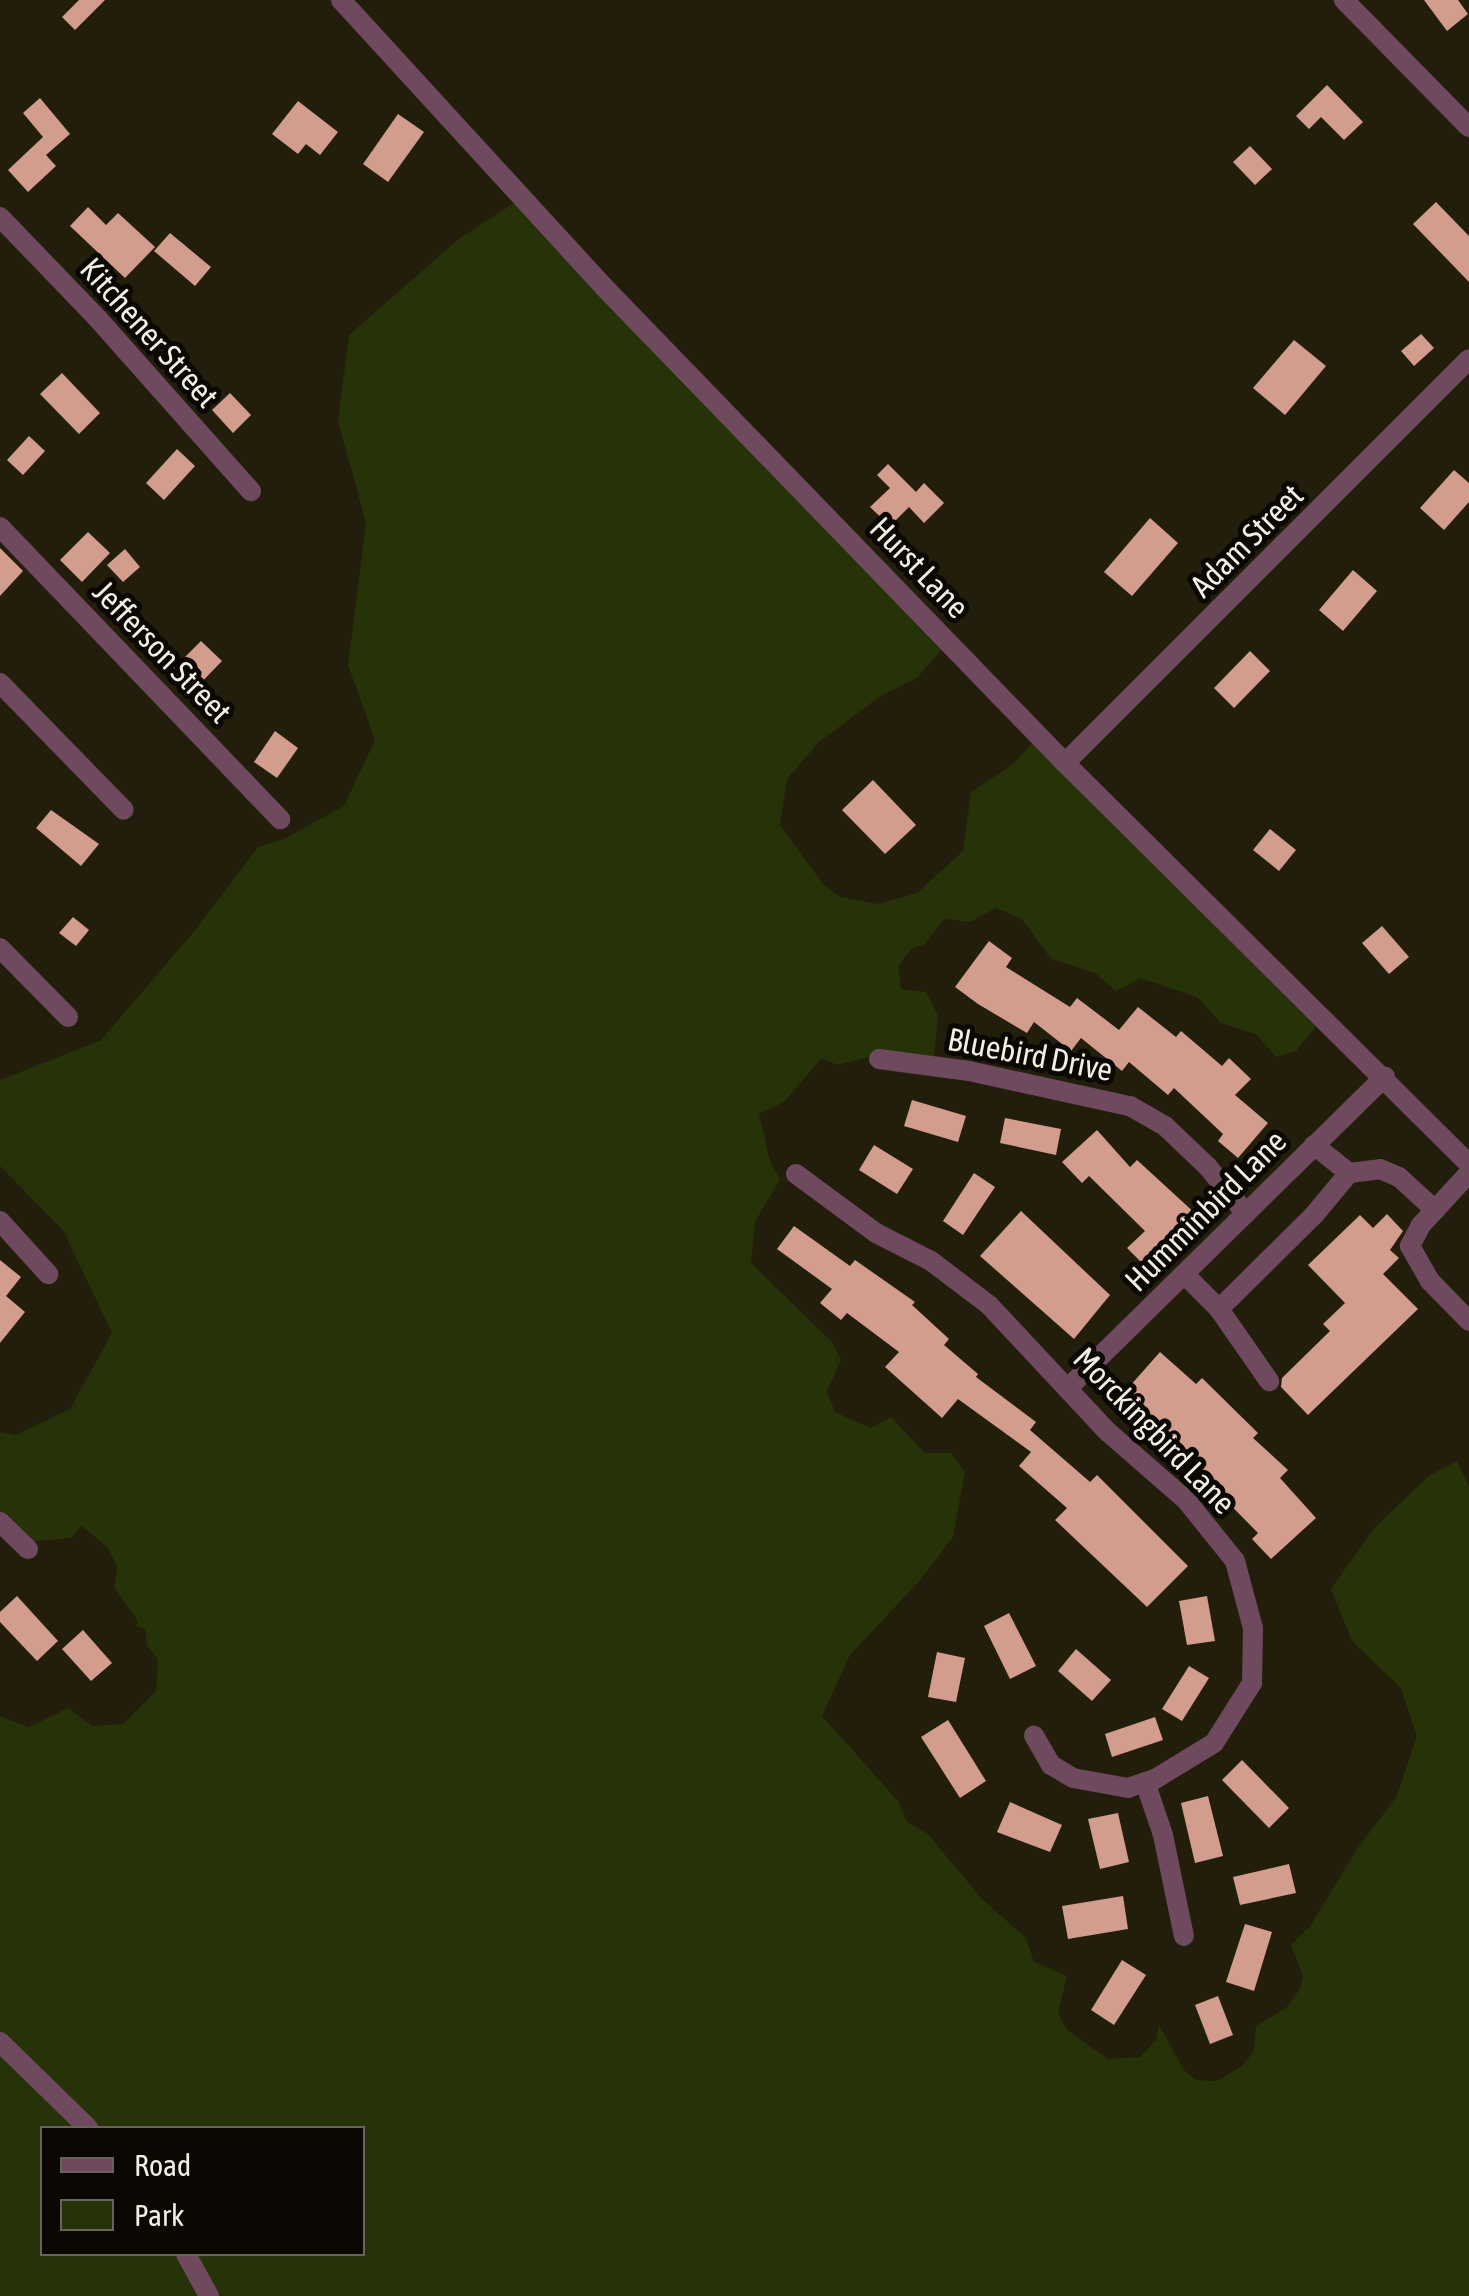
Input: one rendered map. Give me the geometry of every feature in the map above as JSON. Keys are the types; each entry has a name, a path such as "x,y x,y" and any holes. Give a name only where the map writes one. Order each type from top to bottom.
{"street":[{"name":"Hurst Lane","path":"341,0 604,286 1065,764 1469,1164"},
{"path":"1344,0 1469,128"},
{"name":"Kitchener Street","path":"0,217 100,320 251,491"},
{"name":"Adam Street","path":"1065,764 1469,359"},
{"name":"Jefferson Street","path":"0,527 280,819"},
{"path":"0,683 124,810"},
{"path":"0,948 68,1017"},
{"name":"Bluebird Drive","path":"879,1059 1040,1084 1130,1106 1165,1126 1208,1167 1246,1214"},
{"name":"Humminbird Lane","path":"1069,1386 1385,1077"},
{"path":"1314,1145 1349,1173"},
{"path":"1219,1309 1314,1216 1349,1173 1380,1169 1399,1177 1435,1210"},
{"name":"Morckingbird Lane","path":"796,1174 876,1233 932,1261 989,1306 1069,1386 1108,1432 1186,1500 1235,1562 1246,1590 1254,1656 1252,1683 1238,1712 1214,1743 1128,1788 1073,1778 1052,1764 1034,1736"},
{"path":"1469,1174 1435,1210 1410,1246 1430,1280 1469,1320"},
{"path":"0,1222 48,1274"},
{"path":"1185,1275 1219,1309 1269,1381"},
{"path":"0,1522 28,1550"},
{"path":"1145,1782 1163,1835 1184,1936"},
{"path":"0,2042 86,2126"},
{"path":"187,2256 209,2296"}],"green space":[{"path":"525,196 950,640 917,678 879,697 819,742 787,779 780,825 823,884 840,897 878,904 917,893 963,851 971,792 1012,765 1041,734 1324,1016 1296,1051 1276,1057 1256,1034 1221,1023 1197,997 1140,978 1116,991 1095,973 1051,959 1022,919 996,908 970,922 944,919 925,944 911,949 898,966 901,989 926,992 938,1016 934,1060 873,1056 837,1065 822,1058 784,1102 759,1114 771,1165 780,1179 755,1222 751,1263 831,1341 841,1360 827,1391 835,1412 870,1428 891,1417 925,1453 951,1453 965,1472 953,1537 921,1579 850,1655 822,1716 898,1801 907,1822 928,1834 981,1898 1026,1938 1034,1962 1067,1976 1058,2013 1067,2030 1108,2059 1140,2057 1156,2040 1159,2025 1184,2070 1196,2080 1217,2081 1242,2066 1254,2051 1256,2026 1287,2007 1300,1989 1303,1976 1291,1945 1311,1925 1357,1849 1397,1796 1417,1736 1401,1688 1352,1641 1331,1589 1374,1528 1430,1475 1457,1461 1469,1486 1469,2296 0,2296 0,1716 29,1727 68,1708 92,1726 123,1724 156,1691 158,1659 147,1646 145,1629 136,1626 138,1621 114,1588 117,1567 108,1548 82,1526 71,1538 27,1542 0,1522 0,1432 16,1435 70,1409 112,1333 63,1230 0,1166 0,1080 101,1040 192,934 258,847 284,839 344,806 375,740 348,665 366,523 338,421 349,335 460,238"}],"building":[{"path":"79,0 105,0 75,30 62,17"},
{"path":"1424,0 1458,0 1468,14 1447,31"},
{"path":"1327,85 1363,122 1344,140 1321,117 1309,129 1296,116"},
{"path":"40,98 70,134 46,155 56,166 28,192 8,170 43,137 23,113"},
{"path":"298,101 338,132 320,155 306,144 298,154 272,134"},
{"path":"398,114 424,132 388,182 363,164"},
{"path":"1250,146 1272,169 1255,185 1233,162"},
{"path":"1436,202 1469,236 1469,282 1413,224"},
{"path":"88,207 106,225 118,213 155,247 125,278 70,226"},
{"path":"170,233 211,267 195,286 154,251"},
{"path":"1421,334 1434,348 1414,366 1401,351"},
{"path":"1294,340 1326,366 1285,415 1253,388"},
{"path":"62,373 100,413 79,434 40,394"},
{"path":"230,393 251,415 233,433 212,410"},
{"path":"29,436 45,451 23,475 7,460"},
{"path":"177,449 195,466 164,500 146,483"},
{"path":"888,464 916,492 924,483 944,503 924,523 909,507 890,526 870,507 890,488 877,475"},
{"path":"1454,470 1469,483 1469,502 1444,530 1420,508"},
{"path":"1150,518 1178,543 1132,596 1104,572"},
{"path":"88,532 110,553 82,582 60,560"},
{"path":"0,548 23,571 0,596"},
{"path":"125,549 140,567 123,582 107,565"},
{"path":"1353,570 1377,591 1343,631 1319,610"},
{"path":"201,641 222,661 191,693 170,672"},
{"path":"1250,651 1270,671 1234,708 1214,688"},
{"path":"275,731 298,748 277,778 254,762"},
{"path":"873,780 916,825 885,854 842,810"},
{"path":"51,810 99,844 81,866 36,828"},
{"path":"1270,829 1296,850 1279,871 1253,850"},
{"path":"73,917 89,930 76,946 59,933"},
{"path":"1382,926 1409,957 1389,974 1362,943"},
{"path":"989,941 1012,958 1006,967 1070,1007 1077,998 1119,1030 1138,1007 1176,1037 1181,1031 1222,1066 1229,1058 1251,1079 1235,1095 1268,1123 1238,1158 1218,1141 1223,1134 1174,1088 1168,1095 1129,1062 1122,1071 1081,1038 1071,1051 1034,1022 1027,1033 978,1004 955,987"},
{"path":"912,1100 966,1116 958,1142 904,1126"},
{"path":"1005,1118 1061,1129 1056,1155 1000,1143"},
{"path":"1097,1130 1130,1167 1137,1160 1197,1215 1146,1267 1127,1248 1145,1231 1089,1176 1082,1183 1062,1162"},
{"path":"874,1145 913,1169 897,1194 859,1170"},
{"path":"974,1173 995,1187 963,1235 943,1221"},
{"path":"1021,1211 1110,1295 1074,1339 980,1256"},
{"path":"1387,1214 1403,1231 1390,1250 1399,1258 1383,1274 1418,1309 1308,1415 1281,1387 1282,1378 1330,1331 1323,1324 1345,1303 1308,1265 1360,1215 1373,1228"},
{"path":"794,1226 850,1266 855,1260 915,1302 912,1305 949,1339 944,1345 978,1374 976,1377 1036,1422 1030,1430 1090,1482 1097,1475 1188,1566 1147,1607 1055,1520 1067,1508 1019,1466 1031,1452 958,1399 942,1418 885,1367 899,1352 847,1313 841,1320 820,1303 832,1289 777,1249"},
{"path":"0,1260 21,1277 6,1296 25,1312 0,1343"},
{"path":"1160,1352 1196,1384 1202,1378 1258,1433 1253,1438 1288,1470 1280,1478 1316,1518 1271,1559 1252,1539 1258,1533 1122,1395"},
{"path":"17,1596 58,1641 37,1661 0,1622 0,1612"},
{"path":"1207,1596 1215,1641 1187,1645 1179,1601"},
{"path":"1009,1613 1036,1666 1010,1679 984,1626"},
{"path":"83,1630 112,1663 91,1681 62,1649"},
{"path":"1076,1649 1111,1680 1092,1701 1058,1671"},
{"path":"937,1652 965,1658 956,1702 928,1697"},
{"path":"1189,1666 1209,1678 1182,1721 1162,1709"},
{"path":"1155,1717 1163,1740 1112,1757 1105,1734"},
{"path":"948,1720 986,1781 960,1798 921,1737"},
{"path":"1242,1760 1289,1808 1269,1828 1222,1780"},
{"path":"1208,1796 1223,1856 1195,1863 1181,1803"},
{"path":"1010,1802 1062,1825 1050,1852 997,1832"},
{"path":"1118,1813 1129,1862 1100,1869 1088,1819"},
{"path":"1289,1864 1296,1893 1240,1905 1233,1877"},
{"path":"1123,1896 1128,1929 1068,1939 1062,1906"},
{"path":"1245,1924 1272,1932 1254,1991 1226,1982"},
{"path":"1122,1960 1146,1975 1114,2025 1091,2010"},
{"path":"1218,1996 1233,2035 1210,2044 1195,2005"}]}
